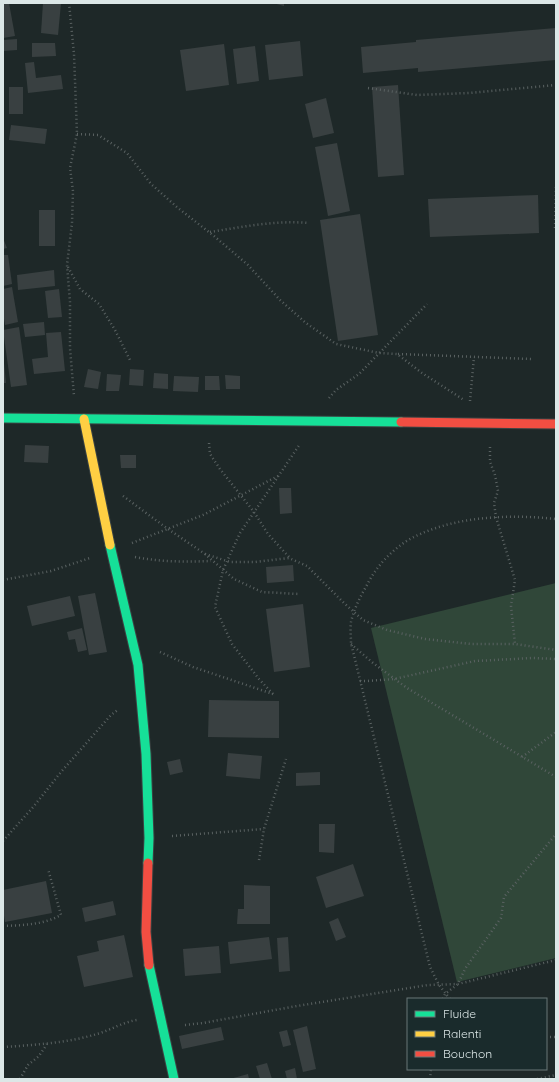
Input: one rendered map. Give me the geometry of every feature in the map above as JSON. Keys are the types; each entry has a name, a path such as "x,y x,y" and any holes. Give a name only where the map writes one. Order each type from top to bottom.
{"street":[{"path":"3,418 556,424"},
{"path":"79,419 96,481 138,665 146,754 149,838 146,932 147,948 150,972 159,1016 174,1079"}],"path":[{"path":"70,3 74,54 76,134 70,168 73,191 72,223 67,265 70,302 70,348 79,419"},
{"path":"368,88 417,95 469,93 556,85"},
{"path":"76,134 98,135 127,153 151,184 248,265 280,300 306,323 336,344 397,354 531,359"},
{"path":"555,228 556,186"},
{"path":"210,232 260,225 294,222 308,223"},
{"path":"67,265 80,289 99,304 130,360"},
{"path":"318,421 328,400 336,390 359,374 427,304"},
{"path":"397,354 422,373 470,404 474,357"},
{"path":"207,420 210,454 254,512 268,534 289,558 307,566 363,620 387,630 425,639 471,644 515,644 556,650"},
{"path":"488,423 490,462 495,475 498,491 494,503 496,517 515,580 511,606 515,644"},
{"path":"154,647 160,653 193,667 273,694 259,679 232,644 215,607 226,560 240,533 300,443"},
{"path":"3,580 51,571 111,552 184,521 203,515 278,476"},
{"path":"96,481 117,492 205,554 234,579 262,592 299,594"},
{"path":"449,998 439,985 430,967 351,643 351,623 361,596 379,565 393,551 408,540 426,532 462,521 496,517 538,517 556,519"},
{"path":"111,552 151,560 181,563 212,561"},
{"path":"205,554 230,562 255,562 289,558"},
{"path":"351,643 373,663 394,679 556,777"},
{"path":"360,681 367,682 394,679 475,661 533,658 556,659"},
{"path":"3,840 34,806 61,772 110,716 140,694"},
{"path":"522,757 556,732"},
{"path":"259,860 264,829 286,759"},
{"path":"149,838 264,829"},
{"path":"443,998 445,994 458,984 465,969 501,918 504,897 556,834"},
{"path":"3,926 28,925 53,919 61,915 48,868"},
{"path":"184,1025 428,985 458,984 556,960"},
{"path":"3,1046 47,1044 97,1034 129,1021 159,1016"},
{"path":"20,1079 28,1065 39,1056 47,1044"},
{"path":"537,1079 556,1075"}],"green space":[{"path":"556,583 556,958 457,982 371,628"}],"building":[{"path":"3,3 9,3 15,36 3,38"},
{"path":"43,3 61,3 58,35 41,33"},
{"path":"273,3 284,3 284,6"},
{"path":"556,28 556,60 418,72 418,68 363,73 361,47 416,42 416,40"},
{"path":"17,39 17,50 3,51 3,40"},
{"path":"300,41 303,76 269,80 265,45"},
{"path":"32,43 55,43 56,56 32,57"},
{"path":"224,44 229,85 186,91 180,50"},
{"path":"255,46 259,81 237,84 233,49"},
{"path":"34,62 36,78 61,75 63,89 28,93 25,63"},
{"path":"398,85 404,175 378,177 372,87"},
{"path":"9,87 23,87 23,114 9,114"},
{"path":"326,98 334,133 313,138 305,104"},
{"path":"11,125 47,129 45,144 9,140"},
{"path":"337,143 350,211 328,216 315,147"},
{"path":"538,195 539,233 430,237 428,199"},
{"path":"39,210 55,210 55,246 39,246"},
{"path":"360,214 378,335 338,341 320,220"},
{"path":"3,238 7,248 3,249"},
{"path":"3,255 8,255 12,284 3,286"},
{"path":"54,270 55,286 18,290 17,275"},
{"path":"12,287 18,322 5,325 3,313 3,289"},
{"path":"59,289 62,317 48,318 45,291"},
{"path":"44,322 45,335 25,337 23,324"},
{"path":"19,327 27,385 11,387 3,330"},
{"path":"61,332 65,371 34,374 32,359 48,357 46,333"},
{"path":"4,363 6,383 3,383"},
{"path":"88,369 101,372 98,389 84,387"},
{"path":"130,369 144,370 143,386 129,385"},
{"path":"154,373 168,374 168,389 153,388"},
{"path":"107,374 121,375 119,391 106,391"},
{"path":"225,375 240,376 240,389 226,389"},
{"path":"174,376 199,377 198,392 173,391"},
{"path":"205,376 219,376 220,390 205,390"},
{"path":"25,445 49,446 48,463 24,462"},
{"path":"120,455 136,455 136,468 121,468"},
{"path":"279,488 291,488 292,513 280,514"},
{"path":"293,565 294,581 267,583 266,567"},
{"path":"95,593 107,652 89,655 78,596"},
{"path":"70,596 75,616 32,626 27,606"},
{"path":"303,604 310,667 274,672 266,609"},
{"path":"82,628 87,650 78,652 75,639 69,640 67,632"},
{"path":"209,700 279,701 279,738 208,737"},
{"path":"228,753 262,756 260,779 226,776"},
{"path":"180,759 183,772 170,775 167,762"},
{"path":"320,772 320,785 296,786 296,773"},
{"path":"319,824 335,824 334,853 319,852"},
{"path":"353,864 364,896 326,908 316,877"},
{"path":"46,881 52,913 5,922 3,910 3,890"},
{"path":"244,885 270,886 270,924 237,924 238,909 244,909"},
{"path":"113,901 116,915 85,922 82,908"},
{"path":"338,918 346,937 336,941 329,922"},
{"path":"124,935 133,977 84,987 77,956 99,951 97,941"},
{"path":"269,937 272,959 230,964 228,942"},
{"path":"288,937 290,971 279,972 277,938"},
{"path":"219,946 221,973 185,976 183,949"},
{"path":"307,1026 316,1069 303,1072 293,1030"},
{"path":"221,1027 224,1040 182,1049 179,1036"},
{"path":"287,1030 291,1045 283,1047 279,1032"},
{"path":"267,1063 272,1079 260,1079 256,1066"},
{"path":"295,1068 297,1079 287,1079 285,1071"},
{"path":"248,1074 249,1079 230,1079"}],"traffic: fast":[{"path":"3,418 401,422"},
{"path":"110,545 138,665 146,754 149,838 148,863"},
{"path":"149,965 174,1079"}],"traffic: slow":[{"path":"84,419 110,545"}],"traffic: jam":[{"path":"401,422 556,424"},
{"path":"148,863 146,932 149,965"}]}
